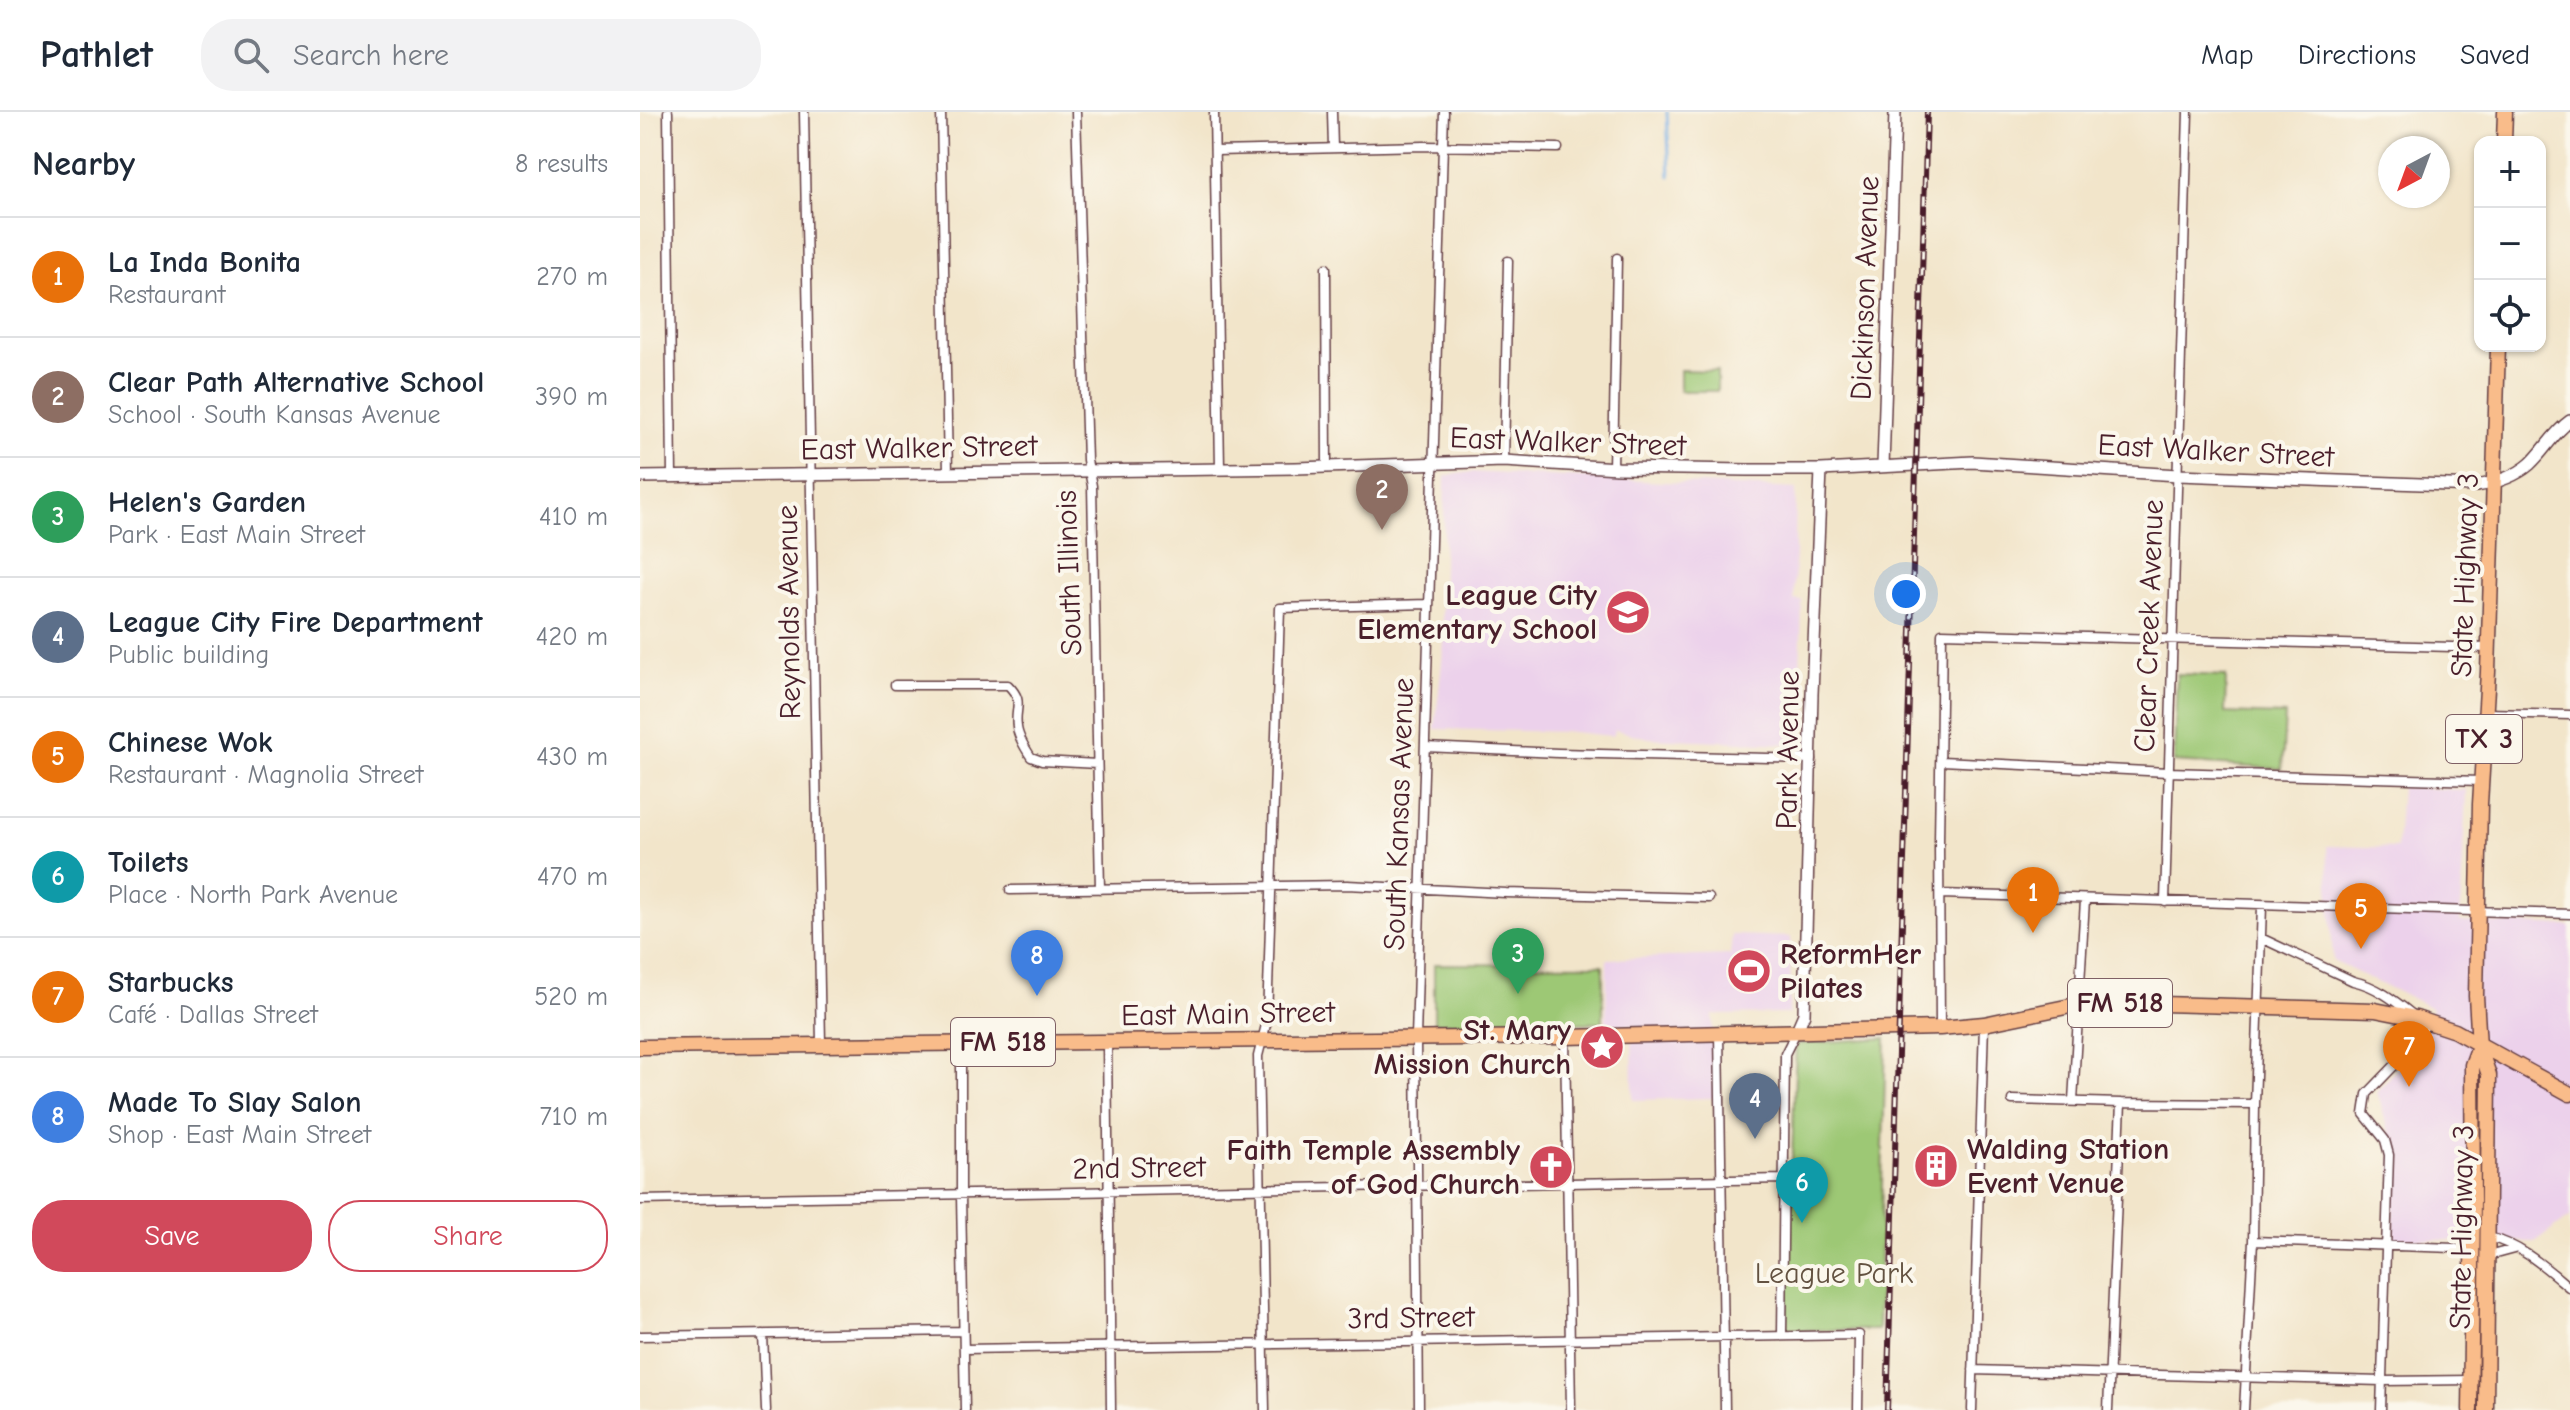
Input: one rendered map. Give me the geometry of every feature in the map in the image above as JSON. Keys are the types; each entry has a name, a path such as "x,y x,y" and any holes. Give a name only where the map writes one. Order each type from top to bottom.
{"main road":[{"path":"2504,136 2505,112"},
{"name":"State Highway 3","path":"2470,1410 2477,1250 2488,1237 2489,1075 2479,1046 2476,996 2498,352"},
{"name":"East Main Street","path":"640,1047 1565,1037 1940,1028 1984,1024 2077,1003 2375,1010 2423,1019 2455,1031 2479,1046"},
{"name":"State Highway 3","path":"2479,1046 2472,1065 2477,1250 2486,1410"},
{"name":"FM 518","path":"2479,1046 2570,1094"}],"street":[{"path":"668,112 672,476"},
{"name":"Reynolds Avenue","path":"804,112 821,1044"},
{"path":"941,112 948,472"},
{"name":"South Illinois","path":"1076,112 1087,456 1090,470 1100,889"},
{"path":"1214,112 1220,468"},
{"path":"1332,112 1333,148"},
{"name":"South Kansas Avenue","path":"1419,1410 1416,1038 1444,112"},
{"name":"Dickinson Avenue","path":"1883,466 1895,112"},
{"name":"Clear Creek Avenue","path":"2165,902 2188,112"},
{"path":"1215,151 1443,146 1558,148"},
{"path":"1613,468 1617,258"},
{"path":"1504,461 1508,261"},
{"path":"1326,268 1327,467"},
{"path":"2494,483 2530,464 2554,434 2570,421"},
{"name":"East Walker Street","path":"640,477 1327,467 1504,461 1613,468 1821,470 1973,462 2178,475 2476,486 2494,483"},
{"name":"Park Avenue","path":"1797,1030 1804,1014 1821,470"},
{"path":"1265,1410 1258,1056 1267,1021 1280,608 1428,604"},
{"path":"1940,1028 1942,633 2489,648"},
{"path":"895,685 1008,685 1017,694 1017,731 1031,757 1042,761 1097,764"},
{"path":"2486,713 2570,715"},
{"path":"1425,747 1812,759"},
{"path":"1942,761 2168,772 2481,781"},
{"path":"1010,890 1347,885 1709,898"},
{"path":"1941,894 2570,914"},
{"path":"2073,1101 2085,900"},
{"path":"2244,1410 2253,1241 2262,906"},
{"path":"2261,938 2365,984 2423,1019 2397,1063 2367,1094 2364,1114 2385,1140 2389,1155 2381,1410"},
{"path":"1972,1410 1984,1024"},
{"path":"1782,1335 1785,1054 1797,1030"},
{"path":"1719,1033 1725,1410"},
{"path":"1565,1037 1571,1410"},
{"path":"1107,1041 1111,1410"},
{"path":"961,1042 965,1410"},
{"path":"2012,1100 2255,1104"},
{"path":"2108,1410 2121,1103"},
{"name":"2nd Street","path":"640,1200 1784,1179"},
{"path":"2488,1237 2529,1254 2570,1288"},
{"path":"2253,1241 2514,1249"},
{"path":"2454,1248 2459,1243 2477,1250"},
{"path":"640,1336 962,1331"},
{"path":"763,1334 766,1410"},
{"name":"3rd Street","path":"964,1349 1859,1335 1858,1410"},
{"path":"1973,1370 2382,1381 2486,1380"}],"shaded area":[{"path":"1471,472 1796,489 1794,600 1802,601 1800,674 1790,674 1788,744 1649,738 1615,730 1612,736 1573,732 1435,729 1444,642 1445,476"},
{"path":"2401,787 2466,790 2460,922 2570,926 2570,1217 2535,1242 2394,1239 2391,1138 2377,1092 2424,1037 2432,1008 2333,961 2327,846 2397,848"},
{"path":"1732,935 1791,937 1789,1014 1713,1015 1713,1098 1633,1100 1632,1025 1606,1025 1607,959 1730,955"}],"green space":[{"path":"1680,370 1717,371 1717,391 1680,391"},
{"path":"2177,674 2226,676 2225,713 2285,715 2282,769 2174,762"},
{"path":"1434,964 1603,965 1603,1023 1434,1023"},
{"name":"League Park","path":"1886,1038 1878,1330 1786,1330 1796,1044"}],"waterway":[{"path":"1667,112 1670,176"}],"railway":[{"path":"1887,1410 1927,112"}],"place":[{"name":"Clear Path Alternative School","path":"1382,530"},
{"name":"League City Elementary School","path":"1628,612"},
{"name":"La Inda Bonita","path":"2033,933"},
{"name":"Chinese Wok","path":"2361,949"},
{"name":"ReformHer Pilates","path":"1749,971"},
{"name":"Helen's Garden","path":"1518,994"},
{"name":"Made To Slay Salon","path":"1037,996"},
{"name":"St. Mary Mission Church","path":"1602,1047"},
{"name":"Starbucks","path":"2409,1087"},
{"name":"League City Fire Department","path":"1755,1139"},
{"name":"Walding Station Event Venue","path":"1936,1166"},
{"name":"Faith Temple Assembly of God Church","path":"1551,1167"},
{"name":"Toilets","path":"1802,1223"}]}
